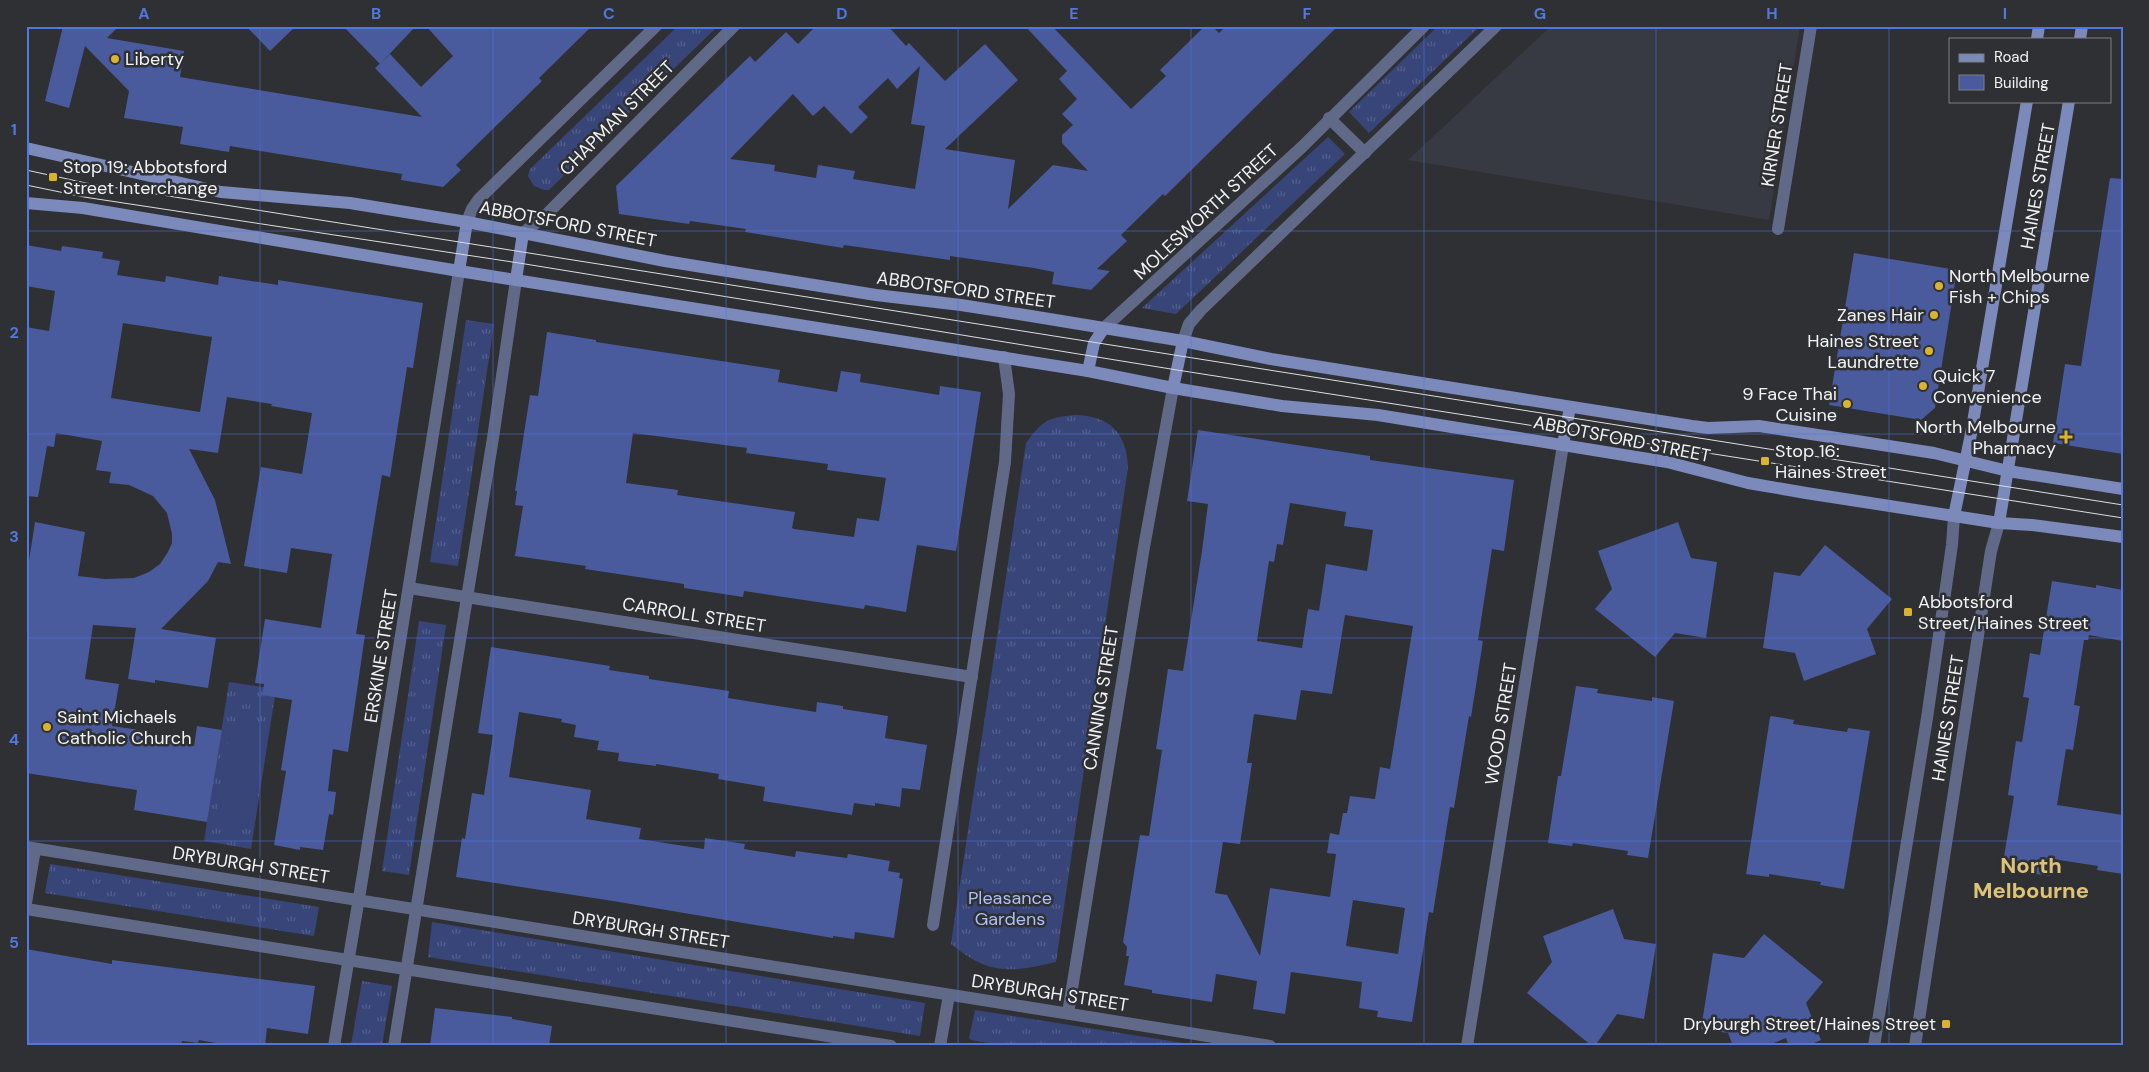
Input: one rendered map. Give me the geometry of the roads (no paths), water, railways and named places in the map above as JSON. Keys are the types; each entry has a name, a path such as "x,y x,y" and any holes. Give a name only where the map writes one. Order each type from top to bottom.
{"street":[{"path":"459,271 467,222 472,209 479,199 656,26"},
{"name":"CHAPMAN STREET","path":"524,233 546,215 734,26"},
{"name":"MOLESWORTH STREET","path":"1104,328 1302,147 1329,118 1424,26"},
{"path":"1173,388 1183,341 1189,324 1201,310 1496,26"},
{"name":"KIRNER STREET","path":"1778,229 1811,26"},
{"name":"HAINES STREET","path":"1874,1046 1926,728 1948,573 1954,516 1964,460 1971,434 2027,102"},
{"name":"HAINES STREET","path":"1916,1046 1991,552 1999,523 2070,102"},
{"path":"1329,118 1365,153"},
{"name":"ABBOTSFORD STREET","path":"26,148 221,192 350,203 467,222 651,259 858,293 961,305 1183,341 1271,359 1708,428 1759,426 1934,453 2008,471 2123,489"},
{"name":"ABBOTSFORD STREET","path":"26,203 83,208 459,271 1004,357 1282,406 1378,415 1563,445 1667,462 1748,483 1954,516 2123,537"},
{"path":"394,1046 493,438 524,233"},
{"name":"ERSKINE STREET","path":"334,1046 459,271"},
{"path":"1088,371 1094,343 1104,328"},
{"path":"933,925 1005,462 1009,401 1004,357"},
{"name":"CANNING STREET","path":"1068,1013 1144,547 1173,388"},
{"name":"WOOD STREET","path":"1467,1046 1570,407"},
{"name":"CARROLL STREET","path":"409,588 972,677"},
{"path":"26,903 31,848"},
{"name":"DRYBURGH STREET","path":"31,848 1270,1046"},
{"path":"26,909 347,961 516,985 891,1046"},
{"path":"940,1046 949,995"}],"tram line":[{"path":"26,170 86,183 2123,505"},
{"path":"26,185 84,197 519,263 1177,370 2123,518"}],"place":[{"name":"Liberty","path":"115,59"},
{"name":"Stop 19: Abbotsford Street Interchange","path":"53,177"},
{"name":"North Melbourne Fish + Chips","path":"1939,286"},
{"name":"Zanes Hair","path":"1934,315"},
{"name":"Haines Street Laundrette","path":"1929,351"},
{"name":"Quick 7 Convenience","path":"1923,386"},
{"name":"9 Face Thai Cuisine","path":"1847,404"},
{"name":"North Melbourne Pharmacy","path":"2066,437"},
{"name":"Stop 16: Haines Street","path":"1765,461"},
{"name":"Abbotsford Street/Haines Street","path":"1908,612"},
{"name":"Saint Michaels Catholic Church","path":"47,727"},
{"name":"Dryburgh Street/Haines Street","path":"1946,1024"}],"district":[{"name":"North Melbourne","path":"2031,878"}],"park label":[{"name":"Pleasance Gardens","path":"1010,908"}]}
